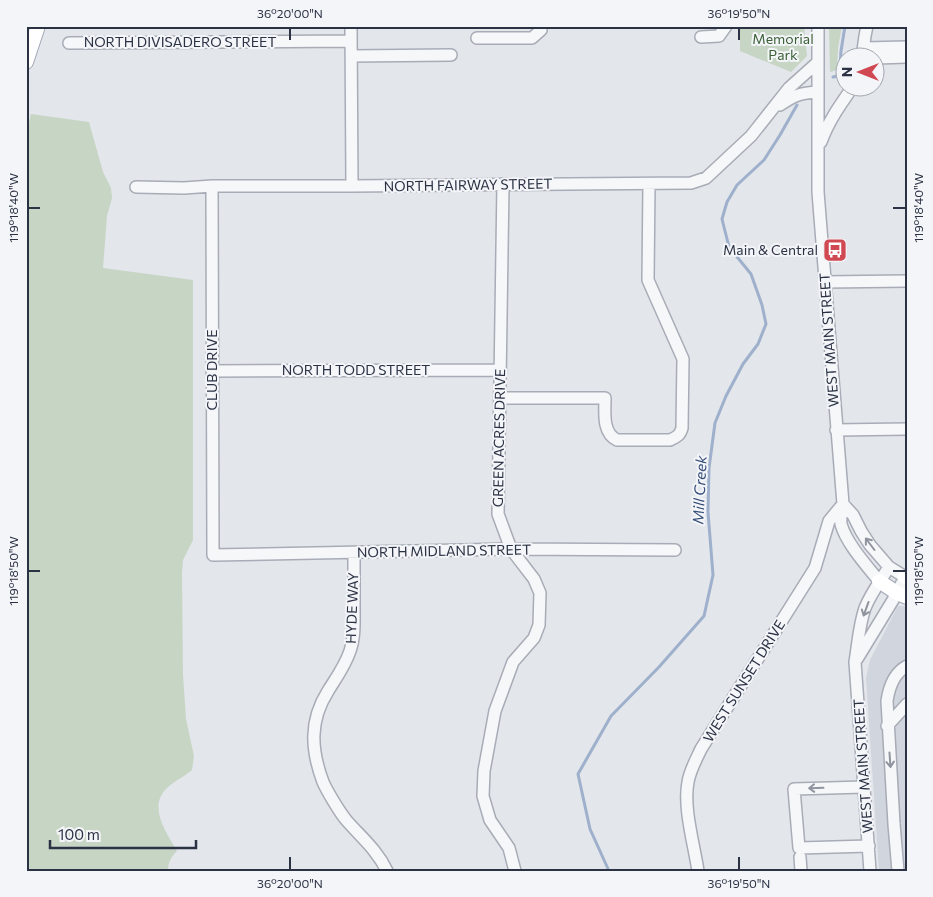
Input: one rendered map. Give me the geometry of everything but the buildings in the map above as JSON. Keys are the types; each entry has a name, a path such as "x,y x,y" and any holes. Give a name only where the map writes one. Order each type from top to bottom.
{"main road":[{"path":"26,62 38,26"},
{"path":"880,581 902,595"}],"street":[{"path":"351,26 352,186"},
{"path":"477,38 532,38 540,30 540,26"},
{"path":"701,36 719,36 726,26"},
{"name":"WEST MAIN STREET","path":"818,26 818,192 843,504 841,523 849,542 861,560 880,581"},
{"path":"864,48 867,26"},
{"name":"NORTH DIVISADERO STREET","path":"69,42 351,41"},
{"path":"886,52 904,52"},
{"path":"886,56 904,52"},
{"path":"351,56 451,55"},
{"name":"NORTH FAIRWAY STREET","path":"136,187 691,183 706,178 751,136 789,88 818,62"},
{"name":"NORTH FAIRWAY STREET","path":"770,111 796,95 804,93 835,102 841,98"},
{"path":"818,152 825,130 845,98"},
{"name":"GREEN ACRES DRIVE","path":"503,184 498,514 511,549 534,579 540,593 539,626 534,638 513,662 495,711 484,771 483,796 490,820 509,848 515,871"},
{"path":"500,398 605,398 606,426 612,438 617,440 670,440 676,438 680,433 682,428 683,359 648,280 649,184"},
{"name":"CLUB DRIVE","path":"212,186 213,555"},
{"path":"825,282 907,281"},
{"name":"NORTH TODD STREET","path":"212,371 500,370"},
{"path":"836,430 907,429"},
{"name":"WEST MAIN STREET","path":"843,504 853,515 860,531 870,545 890,567 906,578 902,595 855,662"},
{"name":"WEST SUNSET DRIVE","path":"698,871 687,808 688,783 691,769 701,749 815,568 829,521 843,504"},
{"name":"NORTH MIDLAND STREET","path":"213,555 511,549 675,550"},
{"name":"HYDE WAY","path":"354,553 354,628 350,650 342,671 327,692 316,716 313,734 315,760 324,784 346,820 382,860 386,871"},
{"name":"WEST MAIN STREET","path":"870,871 855,662 860,628 866,607 890,567"},
{"path":"898,871 887,726 887,701 889,688 900,669 907,666"},
{"path":"887,726 906,708"},
{"path":"864,787 794,789 799,848 869,846"},
{"path":"800,856 801,871"}],"shaded area":[{"path":"898,606 907,606 907,871 879,871 866,678 870,660"}],"green space":[{"name":"Memorial Park","path":"740,26 804,26 807,56 791,72 740,51"},
{"path":"829,26 842,26 838,48 836,48 836,70 830,72"},
{"path":"31,114 89,122 103,172 111,188 112,198 107,216 103,268 193,280 193,540 183,560 182,573 183,675 186,719 194,756 192,770 167,788 161,795 159,803 159,812 164,828 177,851 170,860 168,871 26,871 26,135"}],"waterway":[{"name":"Mill Creek","path":"833,77 838,76 840,68 845,26"},
{"name":"Mill Creek","path":"609,871 590,829 578,774 611,716 659,667 704,616 713,575 708,512 709,468 715,423 726,396 743,364 758,344 766,324 762,305 751,274 729,247 722,219 727,202 737,185 764,160 797,105"}],"place":[{"name":"Main & Central","path":"835,250"}]}
